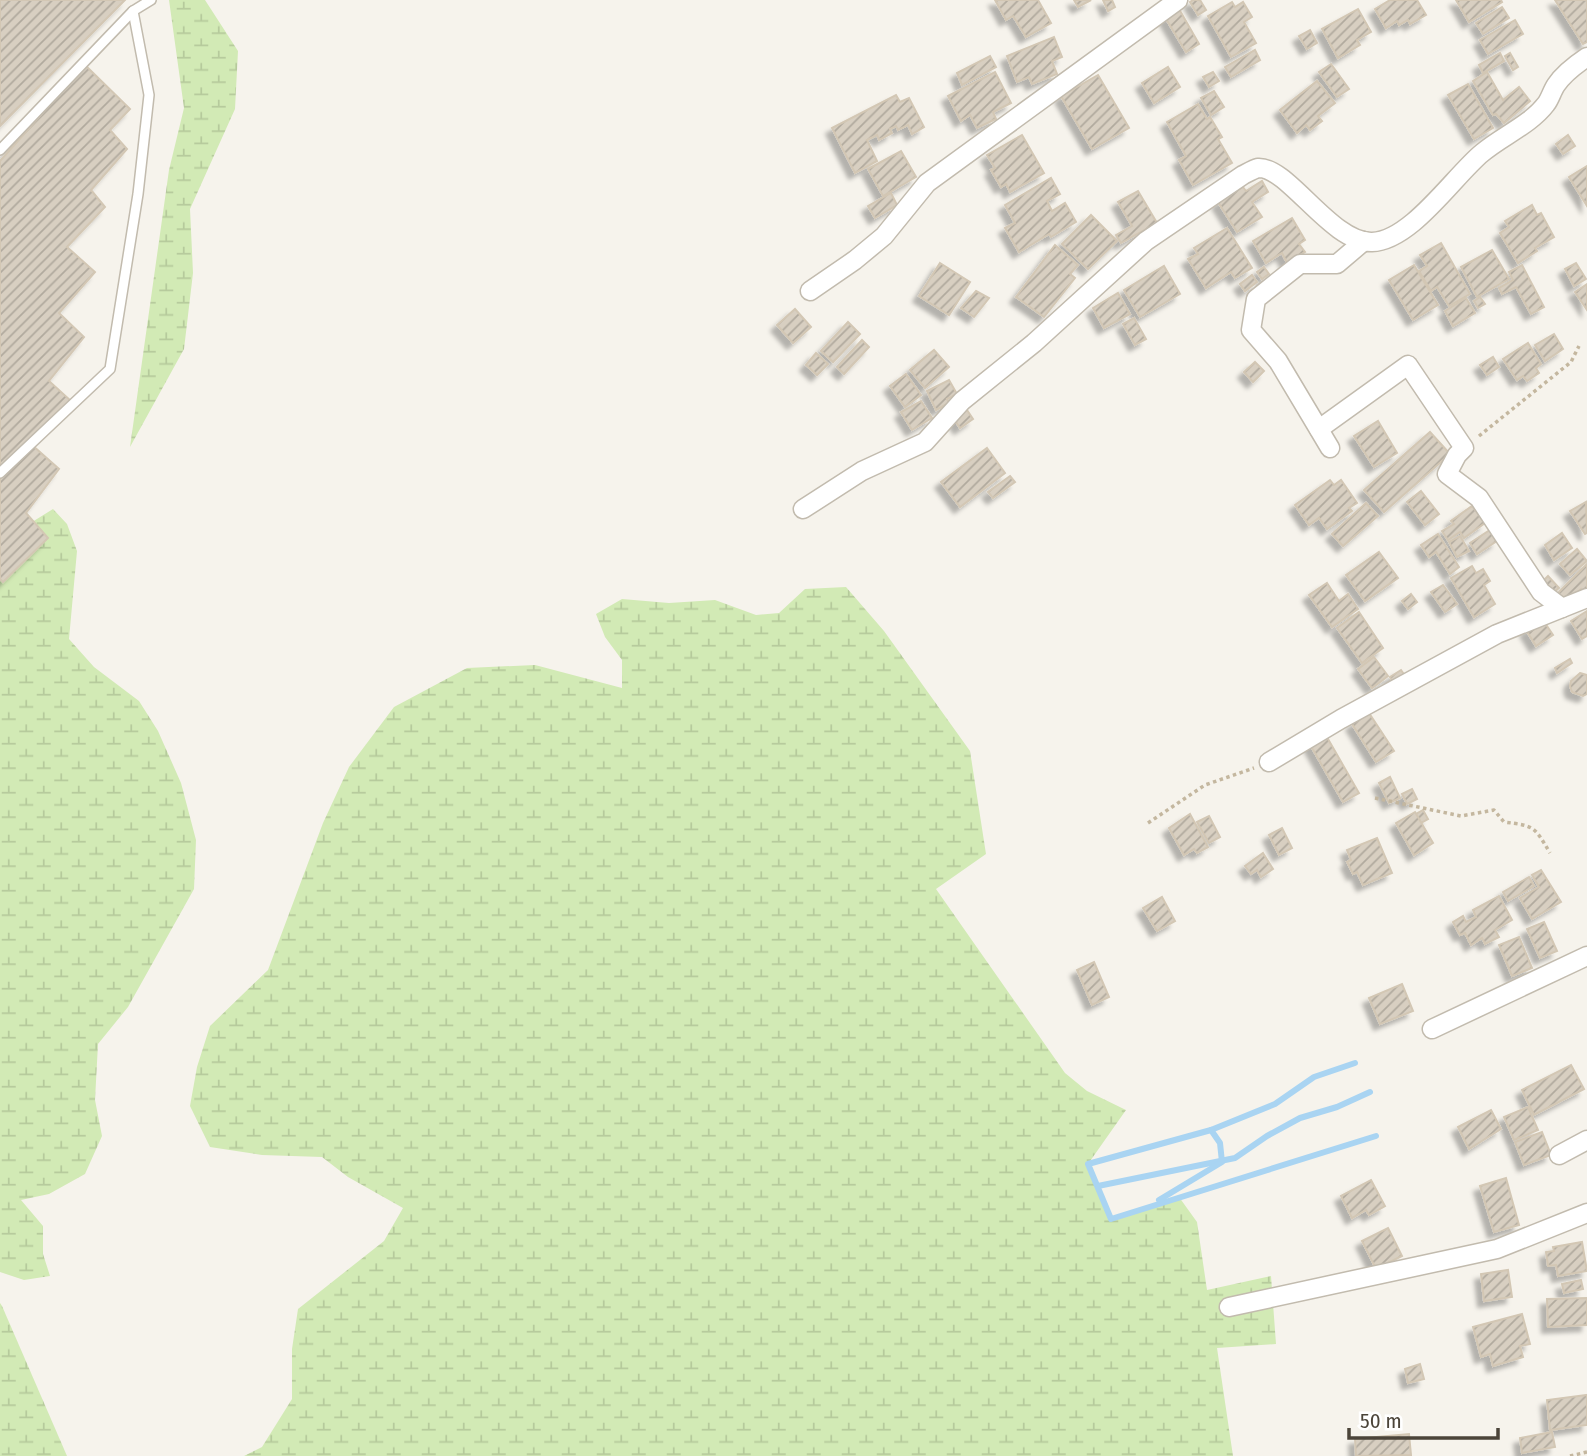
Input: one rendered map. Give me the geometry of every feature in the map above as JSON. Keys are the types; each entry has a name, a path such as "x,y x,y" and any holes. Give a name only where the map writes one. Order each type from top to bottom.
{"street":[{"path":"810,291 884,236 927,183 1178,0"},
{"path":"803,509 862,471 925,442 962,401 1034,343 1146,241 1243,175 1258,168 1267,170 1282,179 1330,222 1355,240 1373,242 1389,237 1424,213 1480,154 1541,109 1570,68 1587,57"},
{"path":"1330,448 1278,361 1251,330 1256,299 1300,264 1337,264 1364,241"},
{"path":"1319,429 1408,365 1464,448 1447,474 1479,498 1541,592 1562,608"},
{"path":"1269,762 1341,719 1497,634 1587,598"},
{"path":"1432,1029 1587,956"},
{"path":"1559,1154 1587,1140"},
{"path":"1229,1307 1497,1249 1587,1213"}],"lane":[{"path":"0,150 132,11 151,0"},
{"path":"0,472 110,369 138,194 149,95 132,11"}],"path":[{"path":"1464,448 1572,362 1579,346"},
{"path":"1148,823 1205,785 1269,762"},
{"path":"1375,798 1461,816 1494,810 1503,822 1529,825 1538,833 1550,853"},
{"path":"1570,1456 1587,1452"}],"green space":[{"path":"169,0 205,0 238,51 235,109 190,209 193,273 184,349 130,447 169,170 184,108"},
{"path":"53,509 67,524 77,551 69,639 94,667 139,701 158,731 181,783 196,840 194,889 128,1007 98,1044 95,1100 102,1136 85,1174 49,1194 21,1200 43,1226 43,1254 50,1276 24,1280 0,1272 0,542"},
{"path":"846,587 884,631 970,751 986,854 936,889 1065,1073 1087,1091 1126,1110 1088,1164 1111,1218 1179,1197 1197,1222 1207,1290 1271,1276 1276,1344 1217,1348 1233,1456 244,1456 262,1447 292,1399 292,1349 298,1309 384,1241 403,1208 348,1177 322,1157 262,1155 210,1147 190,1106 197,1067 210,1026 268,970 323,823 349,767 394,707 467,668 535,665 622,688 622,660 605,637 596,614 622,599 669,603 715,600 756,615 779,613 805,589"},
{"path":"0,1303 2,1306 67,1456 0,1456"}],"building":[{"path":"0,0 125,0 0,126"},
{"path":"995,0 1038,0 1051,23 1026,37 1013,16 1006,20"},
{"path":"1074,0 1091,0 1078,7"},
{"path":"1103,0 1112,0 1115,7 1108,11"},
{"path":"1200,0 1206,10 1198,15 1190,2"},
{"path":"1390,0 1417,0 1426,15 1410,24 1408,20 1399,25 1397,21 1386,28 1375,9"},
{"path":"1456,0 1501,0 1502,2 1469,22"},
{"path":"1555,0 1587,0 1587,42 1583,44"},
{"path":"1232,2 1235,7 1243,2 1252,17 1244,22 1256,43 1231,57 1208,16"},
{"path":"1502,7 1509,18 1483,34 1476,23"},
{"path":"1179,9 1199,44 1186,52 1165,17"},
{"path":"1358,9 1371,32 1357,40 1360,45 1338,58 1322,29"},
{"path":"1515,20 1523,34 1488,54 1480,40"},
{"path":"1310,30 1317,43 1307,49 1299,36"},
{"path":"1054,37 1062,57 1052,61 1057,74 1032,84 1029,77 1017,82 1007,56"},
{"path":"1255,50 1260,60 1231,77 1225,67"},
{"path":"1500,53 1504,61 1483,73 1479,65"},
{"path":"1510,53 1518,67 1513,70 1505,56"},
{"path":"990,56 996,67 962,85 957,73"},
{"path":"1331,64 1349,89 1337,97 1319,72"},
{"path":"85,65 130,109 110,130 127,149 91,190 105,207 67,247 95,272 59,313 84,337 49,381 71,401 32,445 59,469 26,513 48,538 3,582 0,579 0,161"},
{"path":"1168,67 1180,87 1154,103 1142,83"},
{"path":"995,72 1011,103 993,112 996,119 977,128 970,115 961,121 948,96"},
{"path":"1213,72 1219,81 1209,87 1203,77"},
{"path":"1487,72 1503,100 1519,87 1530,101 1504,123 1496,114 1493,115 1473,81"},
{"path":"1098,75 1129,128 1092,149 1061,96"},
{"path":"1317,81 1335,103 1318,116 1322,121 1310,130 1306,125 1297,133 1280,110"},
{"path":"1468,84 1493,128 1474,139 1448,95"},
{"path":"1214,91 1224,107 1211,115 1201,98"},
{"path":"896,95 900,102 909,98 924,127 912,134 908,125 898,130 896,126 890,129 892,133 879,140 877,135 867,140 877,161 855,173 832,128"},
{"path":"1198,104 1222,137 1218,139 1232,163 1193,185 1179,160 1186,156 1167,122"},
{"path":"1022,135 1044,173 1010,192 1006,184 1001,187 991,170 995,168 987,155"},
{"path":"1568,135 1575,146 1563,154 1556,144"},
{"path":"901,151 916,177 883,196 868,169"},
{"path":"1587,166 1587,206 1569,177"},
{"path":"1051,178 1060,194 1047,201 1052,211 1065,203 1076,222 1019,252 1005,228 1015,223 1005,205"},
{"path":"1262,181 1268,192 1252,202 1262,217 1237,232 1218,202 1243,187 1246,191"},
{"path":"1138,191 1157,223 1121,243 1116,235 1132,226 1118,202"},
{"path":"891,193 897,205 875,218 868,206"},
{"path":"1532,205 1537,215 1541,213 1554,237 1535,248 1537,251 1518,263 1500,233 1509,227 1505,221"},
{"path":"1091,215 1117,241 1088,269 1062,244"},
{"path":"1292,218 1305,240 1299,244 1305,252 1287,263 1282,253 1266,263 1253,241"},
{"path":"1227,228 1252,268 1235,278 1231,272 1206,288 1188,259 1198,254 1194,248"},
{"path":"1441,243 1470,294 1449,306 1437,287 1431,291 1419,271 1427,266 1420,255"},
{"path":"1055,245 1078,265 1070,274 1075,278 1044,317 1016,297"},
{"path":"1492,250 1509,279 1477,297 1461,267"},
{"path":"940,263 970,282 949,315 919,296"},
{"path":"1576,263 1586,279 1574,286 1565,269"},
{"path":"1414,265 1438,305 1413,320 1389,280"},
{"path":"1522,265 1544,307 1531,314 1516,287 1502,294 1499,288 1513,280 1509,272"},
{"path":"1164,266 1180,294 1140,317 1124,290"},
{"path":"1264,267 1269,274 1262,279 1257,272"},
{"path":"1252,275 1257,282 1245,291 1240,284"},
{"path":"1587,284 1587,310 1575,292"},
{"path":"976,291 989,298 974,317 961,308"},
{"path":"1118,293 1130,314 1104,328 1093,308"},
{"path":"1480,297 1485,304 1478,308 1474,301"},
{"path":"1466,298 1475,313 1453,326 1445,311"},
{"path":"795,309 811,327 793,343 777,325"},
{"path":"1134,318 1146,339 1135,345 1123,324"},
{"path":"848,322 860,334 833,362 821,351"},
{"path":"1554,334 1563,349 1545,361 1535,345"},
{"path":"862,340 869,347 844,374 837,367"},
{"path":"1528,343 1541,364 1536,368 1539,373 1527,381 1523,376 1517,380 1503,359"},
{"path":"934,350 949,367 925,388 910,370"},
{"path":"816,353 828,364 817,375 806,365"},
{"path":"1493,357 1499,367 1487,375 1480,365"},
{"path":"1255,362 1264,371 1253,382 1244,372"},
{"path":"906,374 921,395 905,407 890,386"},
{"path":"949,380 957,394 947,399 949,403 936,410 927,391"},
{"path":"921,401 932,418 912,430 901,412"},
{"path":"967,410 973,419 960,428 954,419"},
{"path":"1378,421 1397,453 1374,467 1354,436"},
{"path":"1430,432 1450,454 1384,512 1364,490"},
{"path":"987,448 1005,473 960,507 941,482"},
{"path":"1010,476 1015,482 993,498 988,492"},
{"path":"1330,480 1334,485 1341,480 1357,503 1349,508 1352,511 1327,529 1319,518 1309,525 1295,505"},
{"path":"1421,491 1439,514 1425,525 1407,502"},
{"path":"1586,502 1587,533 1585,534 1570,511"},
{"path":"1366,503 1378,516 1343,546 1332,534"},
{"path":"1472,506 1485,523 1464,538 1460,532 1448,540 1442,531 1454,524 1451,521"},
{"path":"1490,530 1497,541 1477,554 1470,543"},
{"path":"1562,533 1572,548 1554,560 1545,545"},
{"path":"1438,534 1459,567 1450,574 1436,552 1429,557 1421,545"},
{"path":"1460,536 1469,551 1457,557 1449,542"},
{"path":"1577,549 1587,561 1570,575 1560,564"},
{"path":"1379,552 1398,578 1365,601 1346,575"},
{"path":"1587,564 1587,594 1581,589 1565,605 1555,596"},
{"path":"1472,566 1476,573 1483,569 1490,581 1484,585 1495,604 1474,617 1451,578"},
{"path":"1548,576 1559,588 1553,593 1543,581"},
{"path":"1327,583 1339,601 1348,594 1358,609 1332,627 1309,595"},
{"path":"1443,585 1457,604 1445,612 1431,592"},
{"path":"1411,594 1417,602 1408,609 1402,601"},
{"path":"1587,611 1587,636 1582,639 1571,621"},
{"path":"1359,612 1383,648 1362,663 1337,628"},
{"path":"1543,620 1553,635 1536,646 1526,630"},
{"path":"1374,657 1388,676 1372,688 1358,669"},
{"path":"1570,659 1572,663 1557,673 1555,668"},
{"path":"1401,670 1408,680 1396,687 1390,677"},
{"path":"1580,673 1587,675 1587,694 1583,696 1572,692 1570,686 1571,681"},
{"path":"1369,713 1394,751 1376,762 1352,724"},
{"path":"1324,732 1359,793 1343,802 1308,741"},
{"path":"1390,777 1400,798 1389,803 1379,783"},
{"path":"1412,789 1417,799 1407,804 1402,794"},
{"path":"1423,810 1428,819 1421,823 1416,814"},
{"path":"1415,812 1433,843 1414,855 1396,823"},
{"path":"1190,814 1208,847 1197,853 1194,849 1184,855 1169,828"},
{"path":"1209,816 1220,837 1209,843 1197,822"},
{"path":"1282,828 1292,848 1279,855 1269,835"},
{"path":"1377,838 1392,873 1363,885 1357,872 1353,874 1347,862 1351,860 1347,850"},
{"path":"1263,853 1273,869 1261,877 1257,870 1251,874 1245,866"},
{"path":"1541,870 1561,902 1532,919 1520,898 1539,887 1532,875"},
{"path":"1529,877 1534,886 1508,901 1503,892"},
{"path":"1499,896 1512,920 1495,930 1499,937 1485,944 1482,938 1471,945 1465,933 1460,935 1453,922 1463,916 1466,922 1476,917 1473,910"},
{"path":"1162,897 1175,921 1157,931 1143,908"},
{"path":"1544,922 1557,951 1540,958 1527,929"},
{"path":"1519,937 1532,968 1512,976 1499,945"},
{"path":"1094,962 1109,997 1092,1005 1077,970"},
{"path":"1402,984 1413,1011 1380,1024 1369,998"},
{"path":"1571,1065 1584,1089 1534,1115 1522,1090"},
{"path":"1528,1107 1538,1130 1514,1140 1504,1117"},
{"path":"1491,1110 1501,1129 1469,1149 1458,1127"},
{"path":"1542,1132 1551,1155 1524,1165 1515,1142"},
{"path":"1506,1178 1519,1225 1494,1232 1480,1186"},
{"path":"1371,1180 1385,1206 1369,1215 1366,1210 1352,1218 1341,1196"},
{"path":"1388,1228 1402,1256 1376,1269 1362,1241"},
{"path":"1582,1242 1587,1271 1558,1276 1556,1265 1548,1266 1546,1252 1554,1251 1553,1247"},
{"path":"1508,1270 1512,1297 1484,1301 1481,1274"},
{"path":"1581,1280 1583,1289 1564,1293 1562,1284"},
{"path":"1587,1298 1587,1325 1548,1327 1547,1299"},
{"path":"1522,1314 1530,1344 1520,1346 1523,1357 1493,1366 1490,1354 1481,1357 1473,1327"},
{"path":"1420,1364 1424,1379 1408,1383 1405,1369"},
{"path":"1587,1395 1587,1425 1550,1430 1547,1400"},
{"path":"1552,1432 1555,1447 1522,1453 1520,1438"},
{"path":"1409,1434 1411,1455 1356,1456 1355,1439"}],"waterway":[{"path":"1355,1063 1314,1077 1275,1104 1211,1130 1088,1164 1111,1219 1376,1136"},
{"path":"1098,1186 1235,1158 1300,1118 1337,1107 1370,1092"},
{"path":"1159,1200 1222,1162 1220,1143 1211,1130"}]}
